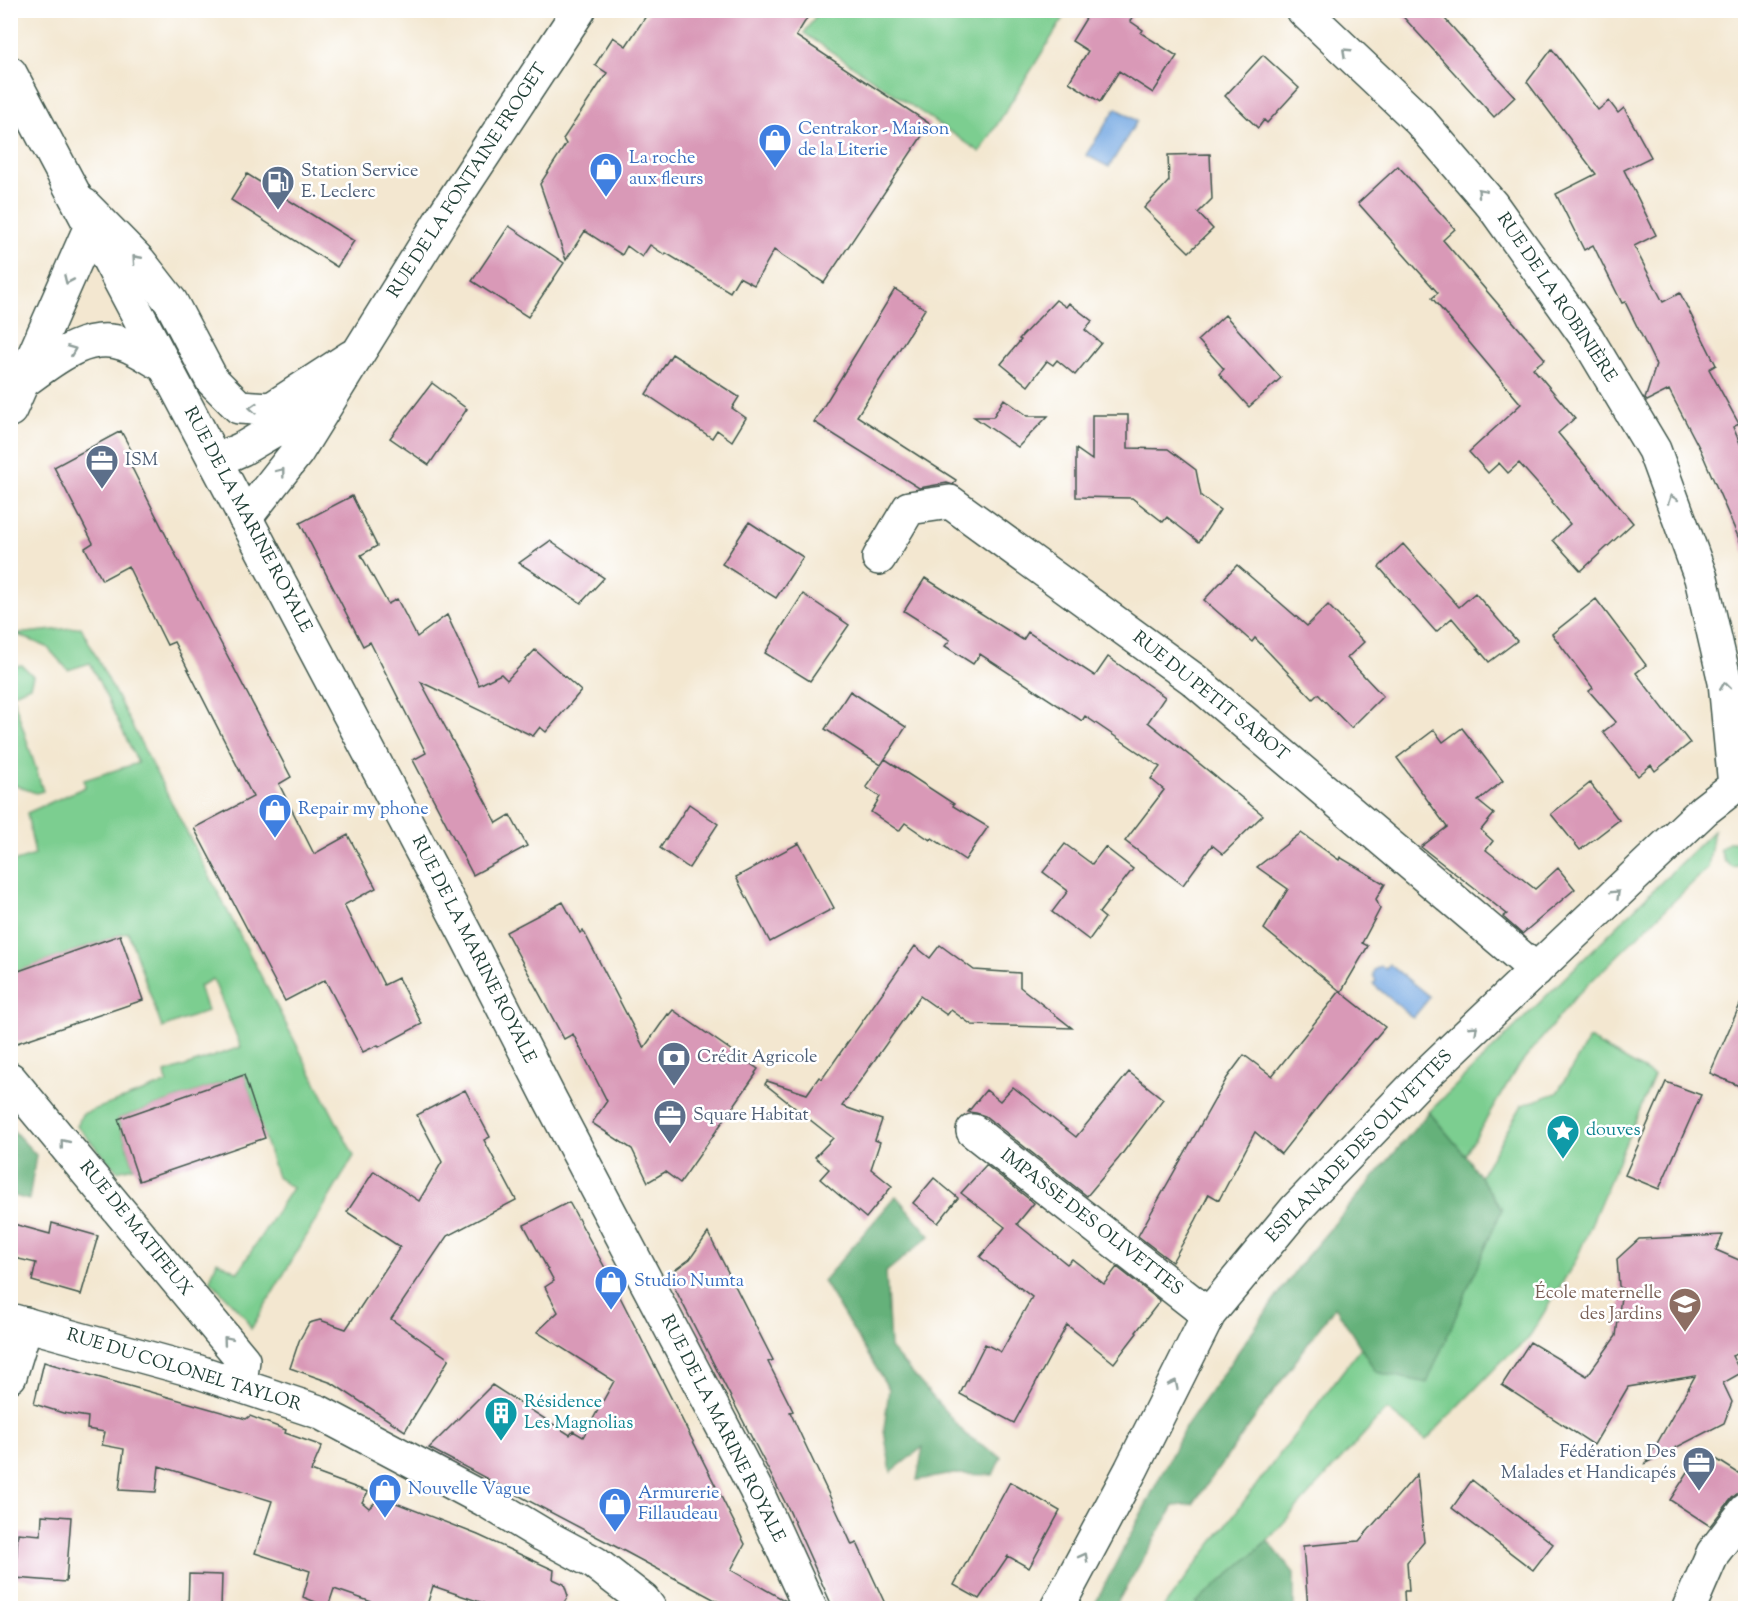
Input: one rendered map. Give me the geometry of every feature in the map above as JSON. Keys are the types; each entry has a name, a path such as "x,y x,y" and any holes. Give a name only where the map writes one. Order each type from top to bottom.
{"street":[{"name":"RUE DE LA FONTAINE FROGET","path":"245,518 297,452 446,212 579,10"},
{"name":"RUE DE LA ROBINIÈRE","path":"1303,10 1420,121 1492,205 1587,338 1654,450 1701,578 1725,682 1740,788"},
{"name":"RUE DE LA MARINE ROYALE","path":"10,73 454,912 755,1488 810,1608"},
{"name":"RUE DE LA FONTAINE FROGET","path":"75,196 139,261 171,302 212,380 239,407 271,409 357,353"},
{"path":"17,396 91,226"},
{"path":"17,396 64,353 97,340 124,344 165,366"},
{"name":"RUE DE LA FONTAINE FROGET","path":"215,462 288,422 357,353"},
{"name":"RUE DU PETIT SABOT","path":"879,558 909,507 950,502 1193,678 1536,970"},
{"name":"ESPLANADE DES OLIVETTES","path":"1057,1608 1209,1314 1295,1210 1420,1080 1704,810 1740,788"},
{"name":"RUE DE MATIFEUX","path":"10,1079 243,1360 240,1384"},
{"name":"IMPASSE DES OLIVETTES","path":"973,1131 1209,1314"},
{"path":"10,1376 18,1322"},
{"name":"RUE DU COLONEL TAYLOR","path":"18,1322 240,1384 319,1412 485,1500 595,1563 643,1600 649,1608"},
{"path":"1689,1608 1713,1553 1746,1510"}],"green space":[{"path":"819,11 1068,11 980,152 804,33"},
{"path":"81,627 354,1156 251,1329 245,1317 210,1280 217,1261 238,1272 292,1188 277,1177 244,1075 118,1119 134,1167 117,1171 77,1126 82,1114 167,1083 165,1073 241,1047 213,979 199,986 207,1011 162,1028 128,932 11,974 10,863 35,855 27,813 85,787 84,780 138,763 90,663 68,670 47,647 16,634"},
{"path":"22,665 33,676 30,686 12,694 43,791 36,793 11,784 11,667"},
{"path":"1714,830 1708,868 1577,995 1515,1071 1465,1155 1429,1112"},
{"path":"1730,842 1742,843 1745,865 1733,867 1724,861 1720,849"},
{"name":"douves","path":"1589,1039 1654,1076 1576,1260 1528,1339 1502,1361 1426,1440 1389,1411 1385,1411 1208,1608 1163,1608 1352,1359 1432,1258 1522,1105 1557,1093"},
{"path":"1429,1112 1465,1155 1502,1209 1427,1383 1376,1372 1335,1306 1193,1504 1174,1506 1114,1608 1093,1608 1186,1426 1297,1268"},
{"path":"10,1127 36,1155 29,1200 11,1195"},
{"path":"896,1196 930,1236 886,1272 890,1348 966,1435 1001,1457 993,1475 954,1474 917,1480 923,1447 891,1472 884,1430 889,1389 823,1281"},
{"path":"1268,1541 1294,1573 1294,1608 1204,1608 1196,1603"}],"water":[{"path":"1116,108 1137,121 1109,167 1086,155"},
{"path":"1389,964 1430,997 1413,1018 1373,984 1376,981 1373,975 1374,970 1380,966 1386,968"}],"building":[{"name":"Centrakor - Maison de la Literie","path":"650,10 812,10 796,36 930,124 824,283 774,250 754,285 739,277 730,292 650,245 642,257 627,246 622,255 585,231 566,260 540,184 566,144 563,139 607,73 595,65 613,37 626,46"},
{"path":"1091,10 1136,10 1130,21 1143,30 1141,33 1177,56 1153,93 1119,71 1100,102 1069,82 1088,51 1072,41"},
{"path":"1397,10 1437,10 1515,97 1494,117"},
{"path":"1552,49 1598,110 1609,101 1618,113 1624,108 1651,157 1624,170 1656,235 1634,246 1663,302 1680,293 1716,365 1709,369 1739,424 1733,427 1746,457 1746,555 1701,451 1669,390 1647,401 1645,399 1656,365 1625,302 1622,303 1593,245 1584,250 1556,194 1596,174 1527,82"},
{"path":"1263,55 1299,88 1267,123 1264,120 1258,128 1225,96"},
{"path":"1210,154 1212,199 1198,213 1213,229 1189,252 1144,208 1169,181 1168,155"},
{"path":"1398,166 1455,229 1443,240 1545,359 1533,368 1575,418 1558,433 1633,523 1581,571 1553,540 1570,524 1519,463 1508,473 1499,463 1488,473 1469,452 1521,404 1432,298 1438,293 1358,203"},
{"name":"Station Service E. Leclerc","path":"247,174 354,241 337,267 231,200"},
{"path":"509,226 564,263 528,317 472,281"},
{"path":"895,289 925,309 857,416 956,480 953,485 947,483 919,488 814,422"},
{"path":"1056,300 1066,307 1069,303 1092,321 1085,330 1101,343 1075,375 1057,360 1053,365 1047,361 1028,386 1001,364 1021,340 1019,339"},
{"path":"1225,315 1281,378 1249,407 1219,374 1224,369 1198,340"},
{"path":"672,354 739,397 732,408 746,418 732,441 717,430 712,438 646,394"},
{"path":"432,383 467,409 429,465 390,438"},
{"path":"1004,399 1028,416 1048,416 1018,447 974,417 993,417"},
{"path":"1092,415 1128,415 1128,448 1168,449 1196,470 1201,496 1220,510 1199,542 1167,517 1163,522 1132,498 1076,497 1076,449 1092,460"},
{"path":"121,431 138,463 131,466 291,777 279,784 314,854 348,835 376,888 344,905 384,985 398,978 422,1024 379,1047 378,1045 363,1052 325,980 285,1001 194,828 253,797 174,642 167,645 128,566 102,580 85,548 93,543 54,467"},
{"path":"352,496 377,546 361,555 388,604 397,599 417,637 447,615 479,685 501,674 507,680 535,650 581,691 546,732 540,727 533,736 421,682 497,823 510,815 527,846 473,875 413,760 426,753 370,642 363,646 300,523"},
{"path":"749,522 803,557 776,598 722,564"},
{"path":"550,541 604,578 581,603 519,563"},
{"path":"1403,544 1459,607 1475,593 1517,641 1489,662 1452,618 1436,632 1379,567"},
{"path":"1237,565 1307,626 1328,605 1364,642 1347,658 1383,696 1351,728 1318,694 1313,699 1255,638 1252,642 1204,600"},
{"path":"925,578 1023,640 1028,632 1095,676 1108,657 1165,697 1148,722 1263,815 1223,854 1212,845 1183,885 1125,841 1164,790 1151,779 1160,767 1085,716 1082,721 980,654 973,664 945,646 950,640 904,611"},
{"path":"803,594 849,625 810,681 765,653"},
{"path":"1596,599 1646,665 1636,673 1690,743 1655,771 1651,765 1638,776 1603,732 1616,722 1589,691 1593,688 1552,634"},
{"path":"850,691 906,727 881,765 825,729"},
{"path":"1462,728 1503,781 1478,801 1494,814 1481,830 1493,841 1486,850 1535,889 1558,868 1575,889 1522,934 1503,917 1507,914 1421,847 1447,827 1397,758 1434,730 1443,742"},
{"path":"885,759 988,827 965,860 905,823 899,831 871,812 880,797 866,787"},
{"path":"1590,783 1619,820 1580,850 1551,814"},
{"path":"689,804 718,824 689,868 660,848"},
{"path":"1301,833 1339,860 1340,857 1385,884 1376,899 1380,909 1362,943 1368,946 1341,992 1385,1027 1281,1154 1255,1132 1219,1200 1209,1194 1172,1262 1138,1236 1227,1078 1244,1055 1272,1076 1340,991 1264,929 1288,889 1257,867"},
{"path":"799,843 834,908 770,942 736,877"},
{"path":"1065,844 1092,864 1105,847 1133,869 1099,913 1105,918 1089,940 1052,912 1068,891 1043,872"},
{"path":"563,902 580,933 583,930 644,1048 673,1010 758,1069 680,1183 665,1172 648,1182 632,1149 592,1123 607,1101 573,1034 564,1039 506,932"},
{"path":"120,935 143,1000 17,1043 10,1025 10,974"},
{"path":"940,945 974,970 1020,973 1020,987 1072,1028 972,1025 951,1010 947,1015 920,996 842,1106 882,1120 875,1140 880,1142 871,1169 892,1186 866,1218 820,1179 829,1169 815,1157 833,1138 765,1084 767,1081 807,1094 819,1077 822,1079 915,946 930,958"},
{"path":"1746,991 1746,1089 1710,1073"},
{"path":"1129,1072 1163,1099 1087,1196 985,1116 968,1112 986,1090 1000,1101 1013,1087 1076,1137"},
{"path":"244,1075 265,1138 139,1181 118,1119"},
{"path":"1666,1082 1701,1095 1659,1189 1625,1175"},
{"path":"465,1090 490,1137 484,1140 516,1200 447,1236 391,1319 449,1359 405,1431 332,1383 290,1368 299,1341 309,1323 320,1320 346,1329 400,1247 347,1212 374,1171 419,1201 442,1162 417,1115"},
{"path":"986,1165 1034,1203 1017,1224 1067,1264 1072,1259 1104,1284 1117,1267 1160,1301 1114,1363 1067,1325 1014,1423 960,1394 985,1344 1001,1352 1032,1297 980,1257 1005,1227 961,1193"},
{"path":"934,1178 958,1198 938,1223 913,1203"},
{"path":"569,1202 610,1277 745,1544 731,1570 786,1601 790,1608 730,1608 429,1448 492,1385 570,1435 573,1431 583,1437 614,1381 537,1332 558,1312 545,1287 554,1281 524,1225"},
{"path":"10,1223 50,1234 52,1223 98,1236 81,1295 32,1281 36,1263 10,1257"},
{"path":"708,1233 773,1360 768,1362 793,1411 790,1412 852,1545 857,1543 887,1608 833,1608 789,1510 668,1275 690,1259"},
{"path":"1723,1235 1716,1250 1746,1263 1746,1351 1732,1356 1741,1373 1723,1383 1732,1402 1724,1423 1646,1463 1695,1376 1628,1387 1594,1445 1502,1385 1530,1342 1587,1376 1616,1336 1622,1289 1619,1286 1617,1259 1639,1239"},
{"path":"44,1362 246,1419 250,1416 286,1430 285,1433 322,1446 311,1471 368,1492 362,1502 369,1508 381,1497 478,1535 554,1570 553,1579 564,1584 568,1596 561,1608 481,1608 483,1603 433,1586 426,1608 389,1608 334,1589 328,1607 303,1597 310,1571 255,1553 272,1501 159,1466 156,1492 119,1490 124,1449 102,1445 105,1432 87,1429 88,1417 63,1413 34,1404"},
{"name":"Fédération Des Malades et Handicapés","path":"1702,1450 1746,1478 1746,1492 1738,1493 1732,1498 1710,1526 1670,1500"},
{"path":"1417,1474 1424,1542 1407,1562 1409,1591 1404,1591 1405,1608 1308,1608 1303,1546 1359,1541"},
{"path":"1472,1480 1553,1544 1533,1570 1452,1508"},
{"path":"1010,1482 1060,1511 1029,1568 1008,1556 979,1599 954,1585"},
{"path":"42,1515 71,1517 66,1582 15,1578 18,1533 41,1535"},
{"path":"189,1574 222,1575 221,1608 188,1608"}],"place":[{"name":"Centrakor - Maison de la Literie","path":"775,169"},
{"name":"La roche aux fleurs","path":"606,198"},
{"name":"Station Service E. Leclerc","path":"278,211"},
{"name":"ISM","path":"102,490"},
{"name":"Repair my phone","path":"275,839"},
{"name":"Crédit Agricole","path":"674,1087"},
{"name":"Square Habitat","path":"670,1145"},
{"name":"douves","path":"1563,1160"},
{"name":"Studio Numta","path":"611,1311"},
{"name":"École maternelle des Jardins","path":"1685,1333"},
{"name":"Résidence Les Magnolias","path":"501,1442"},
{"name":"Fédération Des Malades et Handicapés","path":"1699,1492"},
{"name":"Nouvelle Vague","path":"385,1519"},
{"name":"Armurerie Fillaudeau","path":"615,1533"}]}
